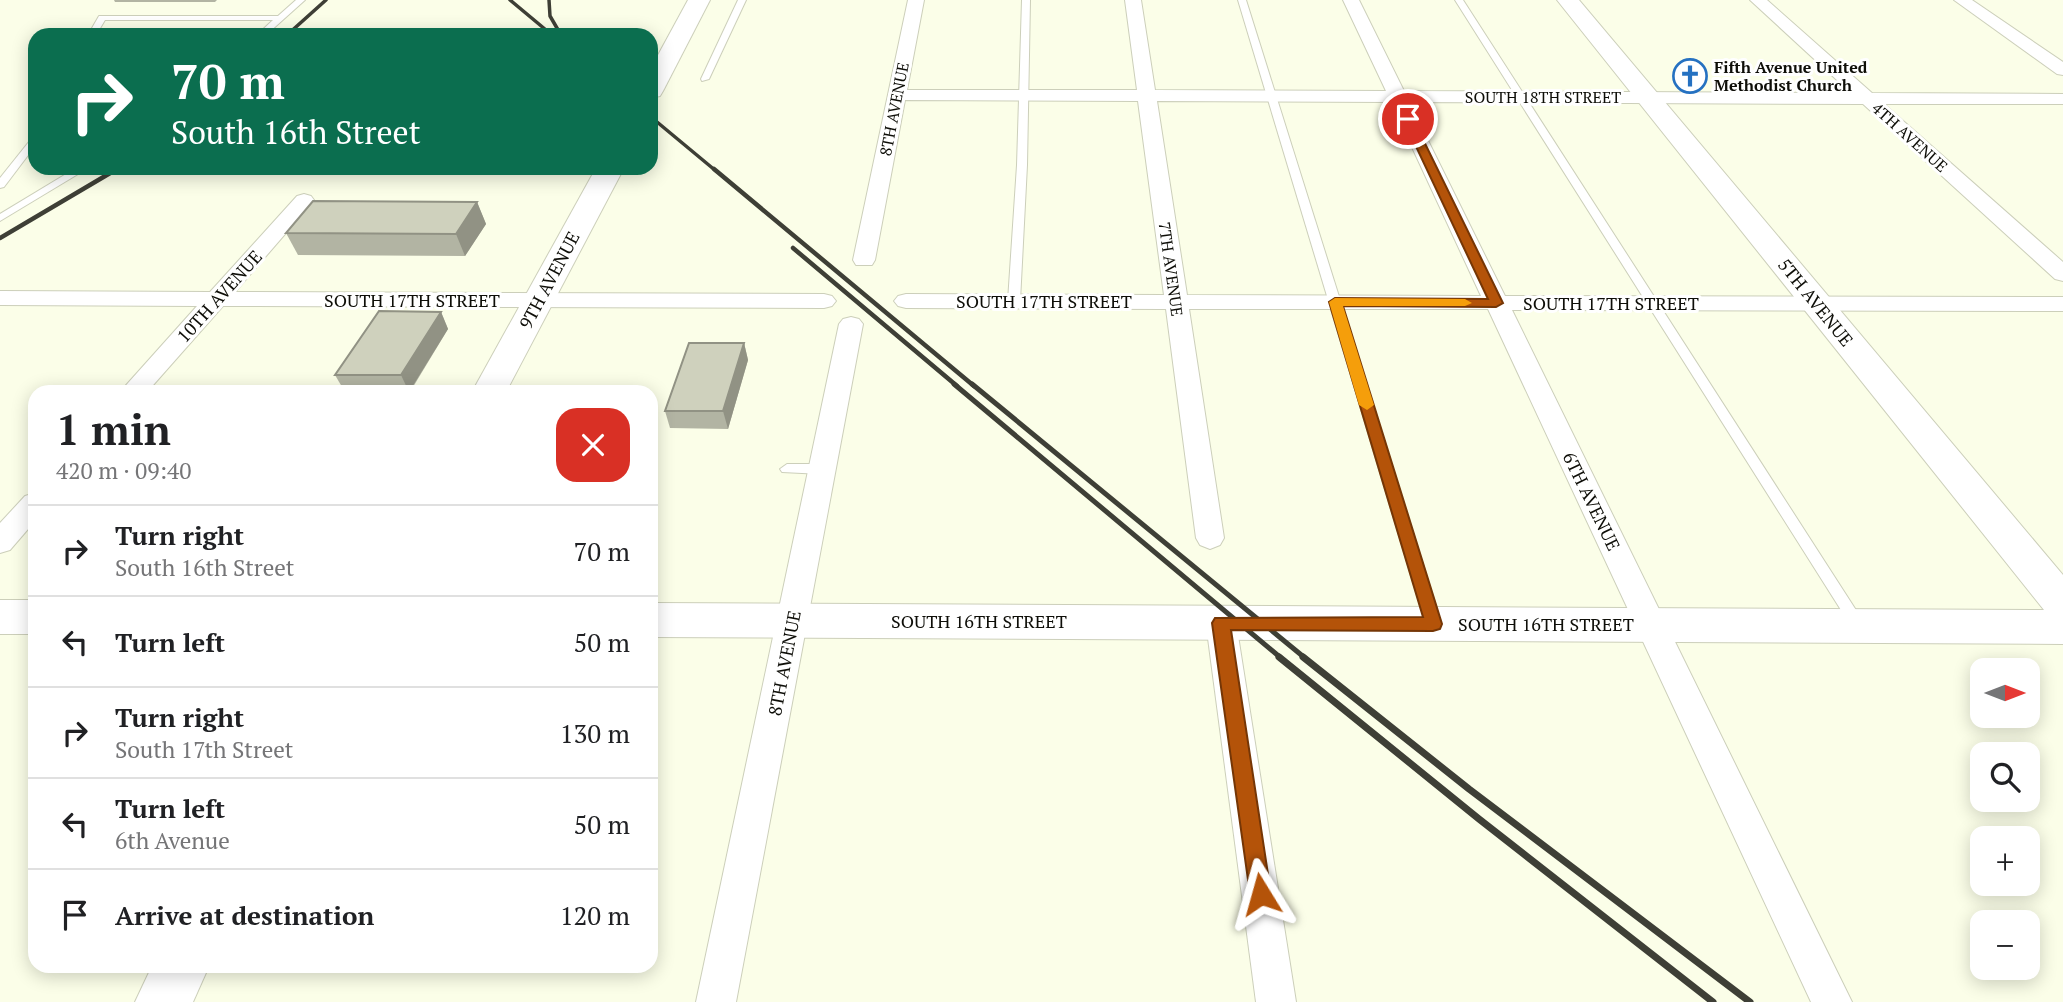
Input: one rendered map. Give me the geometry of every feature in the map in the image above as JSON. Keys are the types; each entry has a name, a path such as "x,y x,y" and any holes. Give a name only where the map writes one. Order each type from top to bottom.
{"main road":[{"path":"658,78 699,0"},
{"name":"5TH AVENUE","path":"1568,0 2063,604"},
{"name":"9TH AVENUE","path":"493,385 606,175"},
{"path":"0,617 28,617"},
{"name":"SOUTH 16TH STREET","path":"658,620 2063,626"},
{"path":"163,1002 178,973"}],"street":[{"name":"8TH AVENUE","path":"864,260 916,0"},
{"name":"7TH AVENUE","path":"1133,0 1210,538"},
{"name":"6TH AVENUE","path":"1351,0 1832,1002"},
{"name":"4TH AVENUE","path":"1758,0 2063,274"},
{"path":"1962,0 2063,70"},
{"name":"SOUTH 18TH STREET","path":"897,94 2063,99"},
{"name":"10TH AVENUE","path":"139,385 304,200"},
{"name":"SOUTH 17TH STREET","path":"0,298 824,301"},
{"name":"SOUTH 17TH STREET","path":"906,301 2063,304"},
{"name":"8TH AVENUE","path":"716,1002 851,324"},
{"path":"0,542 28,511"},
{"path":"1221,623 1276,1002"}],"lane":[{"path":"269,28 301,0"},
{"path":"705,79 742,0"},
{"path":"1014,301 1026,0"},
{"path":"1242,0 1433,624"},
{"path":"1459,0 1859,626"},
{"path":"96,28 102,18 281,18"},
{"path":"0,185 28,149"},
{"path":"0,218 71,175"},
{"path":"787,469 822,469"}],"building":[{"path":"313,201 477,202 456,234 286,233"},
{"path":"379,311 441,312 401,375 335,375"},
{"path":"689,343 744,343 723,411 665,411"}],"railway":[{"path":"295,28 326,0"},
{"path":"510,0 544,28"},
{"path":"549,0 550,16 557,28"},
{"path":"658,123 716,171"},
{"path":"714,169 974,386"},
{"path":"0,238 107,175"},
{"path":"793,248 957,386"},
{"path":"954,384 1281,658"},
{"path":"972,384 1305,658"},
{"path":"1279,657 1479,819 1713,1002"},
{"path":"1303,657 1469,789 1750,1002"}],"slow traffic":[{"path":"1367,405 1335,302 1465,303"}],"place":[{"name":"Fifth Avenue United Methodist Church","path":"1690,76"}],"route":[{"path":"1261,894 1221,623 1433,624 1335,302 1496,303 1408,119"}]}
